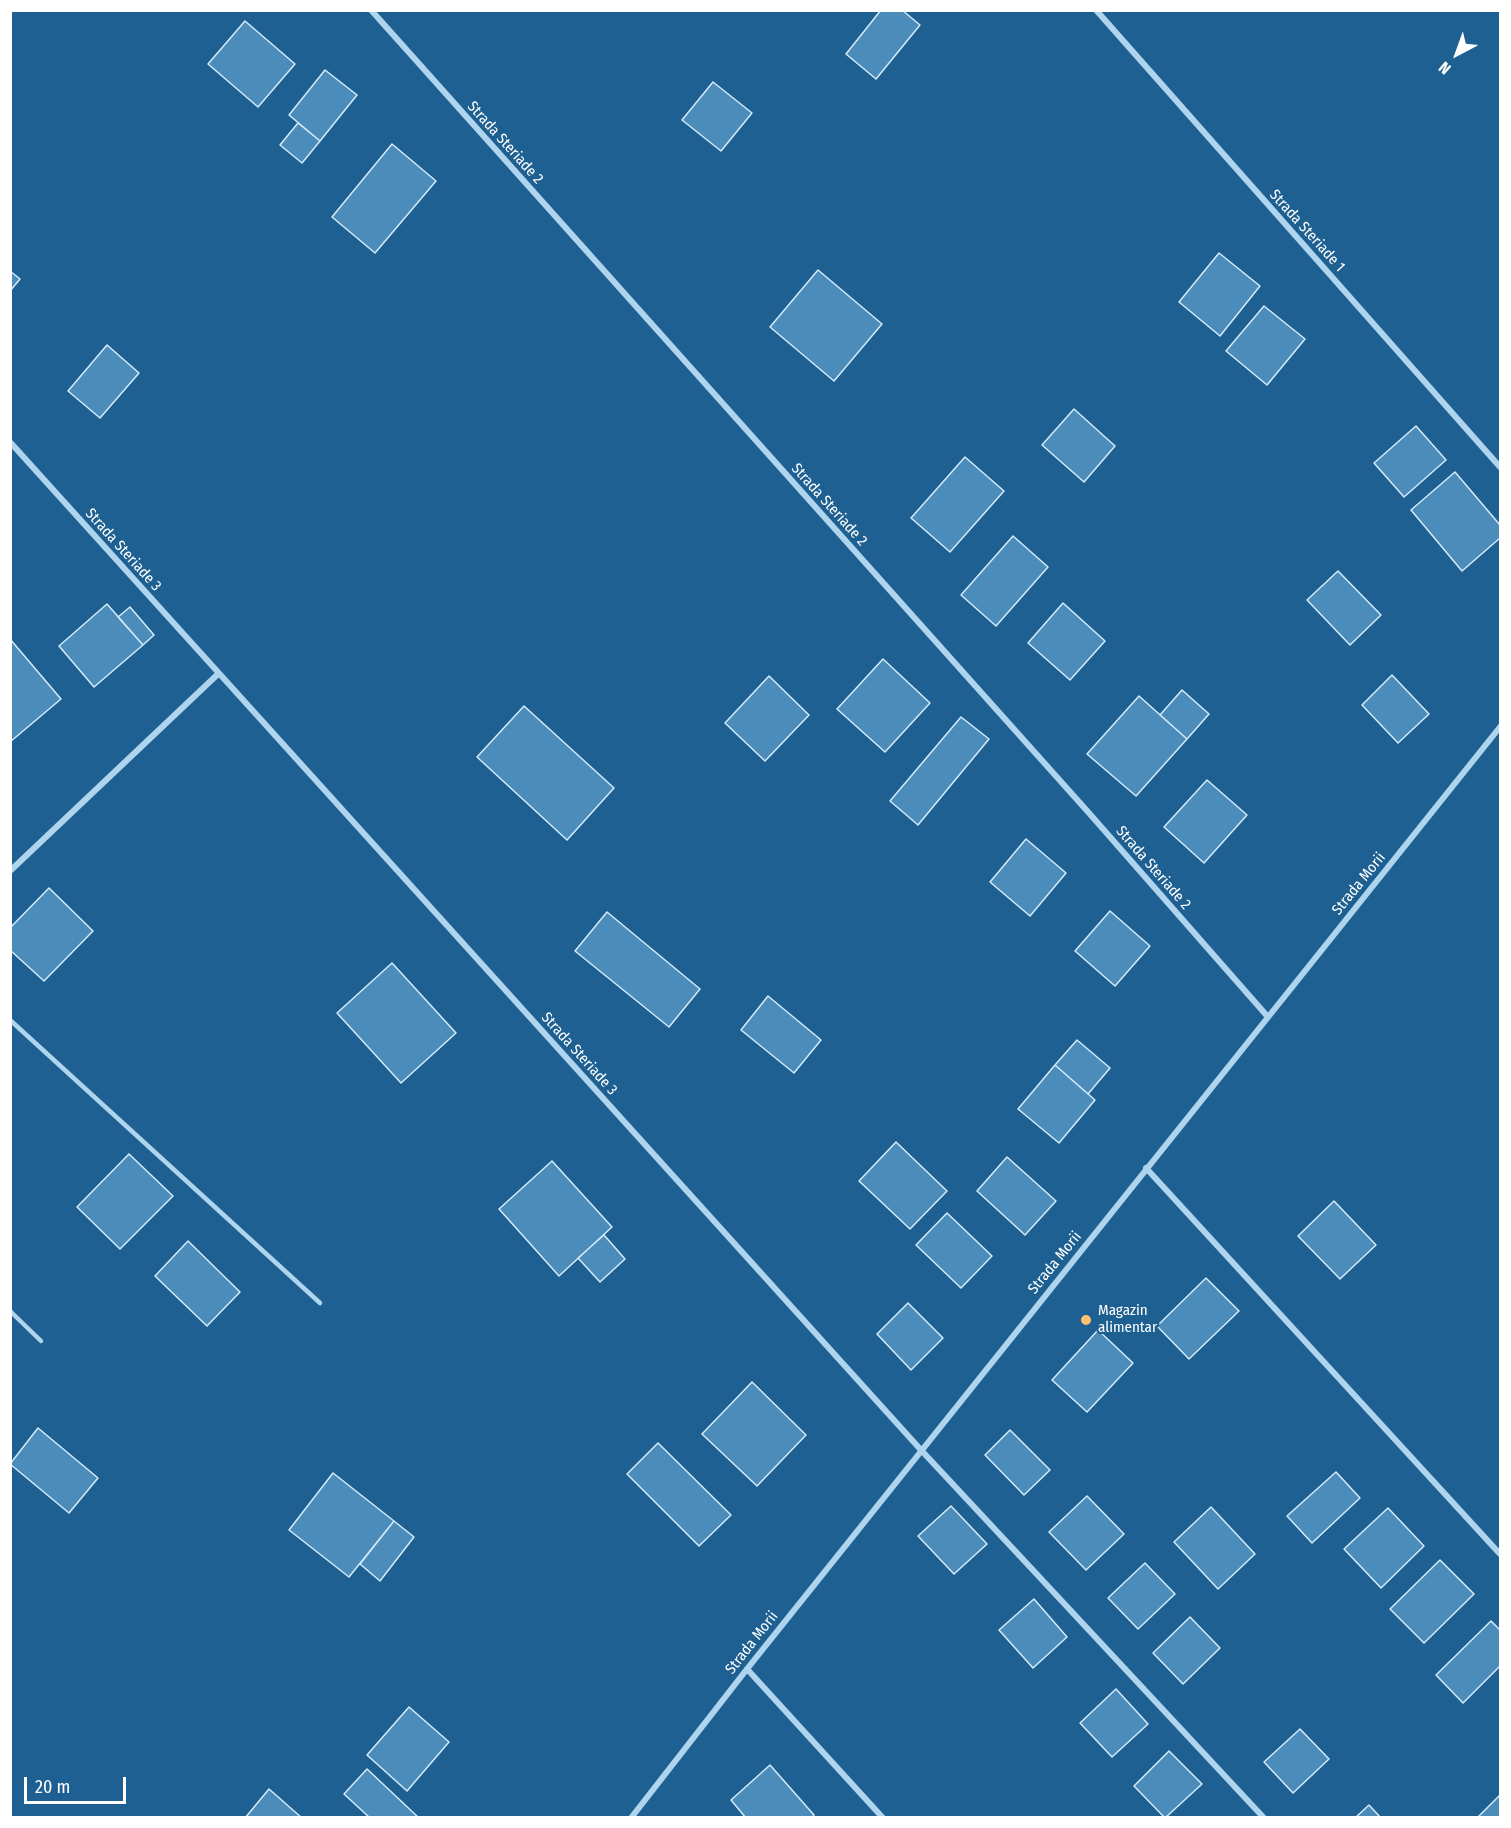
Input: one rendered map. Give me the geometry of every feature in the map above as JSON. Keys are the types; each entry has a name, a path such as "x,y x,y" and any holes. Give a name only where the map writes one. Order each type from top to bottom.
{"street":[{"name":"Strada Steriade 2","path":"371,10 1089,813 1268,1017"},
{"name":"Strada Steriade 1","path":"1096,10 1500,467"},
{"name":"Strada Steriade 3","path":"10,442 921,1450 1264,1818"},
{"path":"10,871 218,674"},
{"name":"Strada Morii","path":"632,1818 921,1450 1500,728"},
{"path":"1146,1168 1500,1554"},
{"path":"747,1669 884,1818"}],"lane":[{"path":"10,1020 320,1302"},
{"path":"10,1311 41,1341"}],"building":[{"path":"881,10 902,10 920,25 876,79 846,54"},
{"path":"245,21 295,64 258,107 208,64"},
{"path":"325,70 357,95 320,141 289,115"},
{"path":"713,82 752,113 721,151 682,120"},
{"path":"298,123 320,141 302,163 280,145"},
{"path":"392,144 436,181 375,253 332,217"},
{"path":"1219,253 1260,286 1220,336 1179,302"},
{"path":"818,270 882,324 834,381 770,327"},
{"path":"10,271 20,279 10,291"},
{"path":"1264,306 1305,339 1267,385 1226,351"},
{"path":"107,345 139,373 100,418 68,391"},
{"path":"1074,409 1115,446 1084,482 1042,445"},
{"path":"1416,426 1446,460 1404,497 1374,463"},
{"path":"965,457 1004,491 950,552 911,518"},
{"path":"1455,472 1500,525 1500,538 1462,571 1411,510"},
{"path":"1013,536 1048,567 996,626 961,595"},
{"path":"1338,571 1381,615 1350,645 1307,600"},
{"path":"1063,603 1105,641 1070,680 1028,643"},
{"path":"107,604 143,645 94,687 59,646"},
{"path":"130,607 154,635 143,645 118,617"},
{"path":"10,639 61,699 10,742"},
{"path":"883,659 930,703 885,752 837,709"},
{"path":"1392,675 1429,714 1398,743 1362,705"},
{"path":"769,676 809,715 765,761 725,723"},
{"path":"1182,690 1209,714 1187,739 1160,715"},
{"path":"1139,696 1187,739 1136,796 1087,754"},
{"path":"524,706 614,788 567,840 477,757"},
{"path":"961,717 989,739 918,825 890,801"},
{"path":"1207,780 1247,815 1204,863 1164,827"},
{"path":"1026,839 1066,873 1030,916 990,882"},
{"path":"49,888 93,931 44,981 10,950 10,928"},
{"path":"1110,911 1150,946 1115,986 1075,951"},
{"path":"607,912 700,989 669,1027 575,951"},
{"path":"392,963 456,1033 401,1083 337,1013"},
{"path":"768,996 821,1040 794,1073 741,1030"},
{"path":"1077,1040 1110,1068 1088,1094 1055,1065"},
{"path":"1055,1065 1095,1100 1059,1143 1018,1109"},
{"path":"896,1142 947,1191 910,1229 859,1181"},
{"path":"129,1154 173,1196 120,1249 77,1207"},
{"path":"1007,1157 1056,1201 1025,1235 977,1191"},
{"path":"552,1161 612,1227 559,1276 499,1209"},
{"path":"1334,1201 1376,1245 1340,1279 1298,1236"},
{"path":"947,1213 992,1256 961,1288 916,1245"},
{"path":"604,1235 625,1259 600,1282 578,1258"},
{"path":"188,1241 240,1292 207,1326 155,1276"},
{"path":"1206,1278 1239,1311 1189,1359 1157,1326"},
{"path":"908,1303 943,1338 911,1370 877,1334"},
{"path":"1098,1330 1133,1363 1087,1412 1052,1380"},
{"path":"752,1382 806,1435 757,1486 702,1434"},
{"path":"38,1428 98,1478 69,1513 10,1464"},
{"path":"1010,1430 1050,1470 1024,1495 985,1455"},
{"path":"658,1443 731,1515 699,1546 627,1474"},
{"path":"1336,1472 1360,1498 1312,1543 1287,1516"},
{"path":"333,1473 394,1521 349,1577 289,1530"},
{"path":"1087,1496 1124,1534 1086,1570 1049,1532"},
{"path":"951,1506 987,1544 954,1574 918,1536"},
{"path":"1211,1507 1255,1554 1218,1589 1174,1542"},
{"path":"1388,1508 1424,1546 1381,1588 1344,1549"},
{"path":"394,1521 414,1537 380,1581 360,1564"},
{"path":"1440,1560 1474,1594 1424,1643 1390,1609"},
{"path":"1145,1563 1175,1594 1138,1629 1108,1598"},
{"path":"1034,1599 1067,1637 1033,1668 999,1630"},
{"path":"1190,1617 1220,1648 1183,1684 1153,1653"},
{"path":"1491,1621 1500,1630 1500,1666 1463,1703 1436,1675"},
{"path":"1116,1689 1148,1724 1112,1757 1080,1723"},
{"path":"409,1707 449,1742 407,1791 367,1755"},
{"path":"1300,1729 1329,1759 1293,1793 1264,1762"},
{"path":"1169,1751 1202,1784 1165,1818 1134,1786"},
{"path":"770,1765 814,1815 812,1818 746,1818 731,1800"},
{"path":"367,1769 419,1818 370,1818 344,1794"},
{"path":"269,1789 302,1818 245,1818"},
{"path":"1500,1795 1500,1818 1477,1818"},
{"path":"1369,1805 1381,1818 1355,1818"}],"place":[{"name":"Magazin alimentar","path":"1086,1320"}]}
